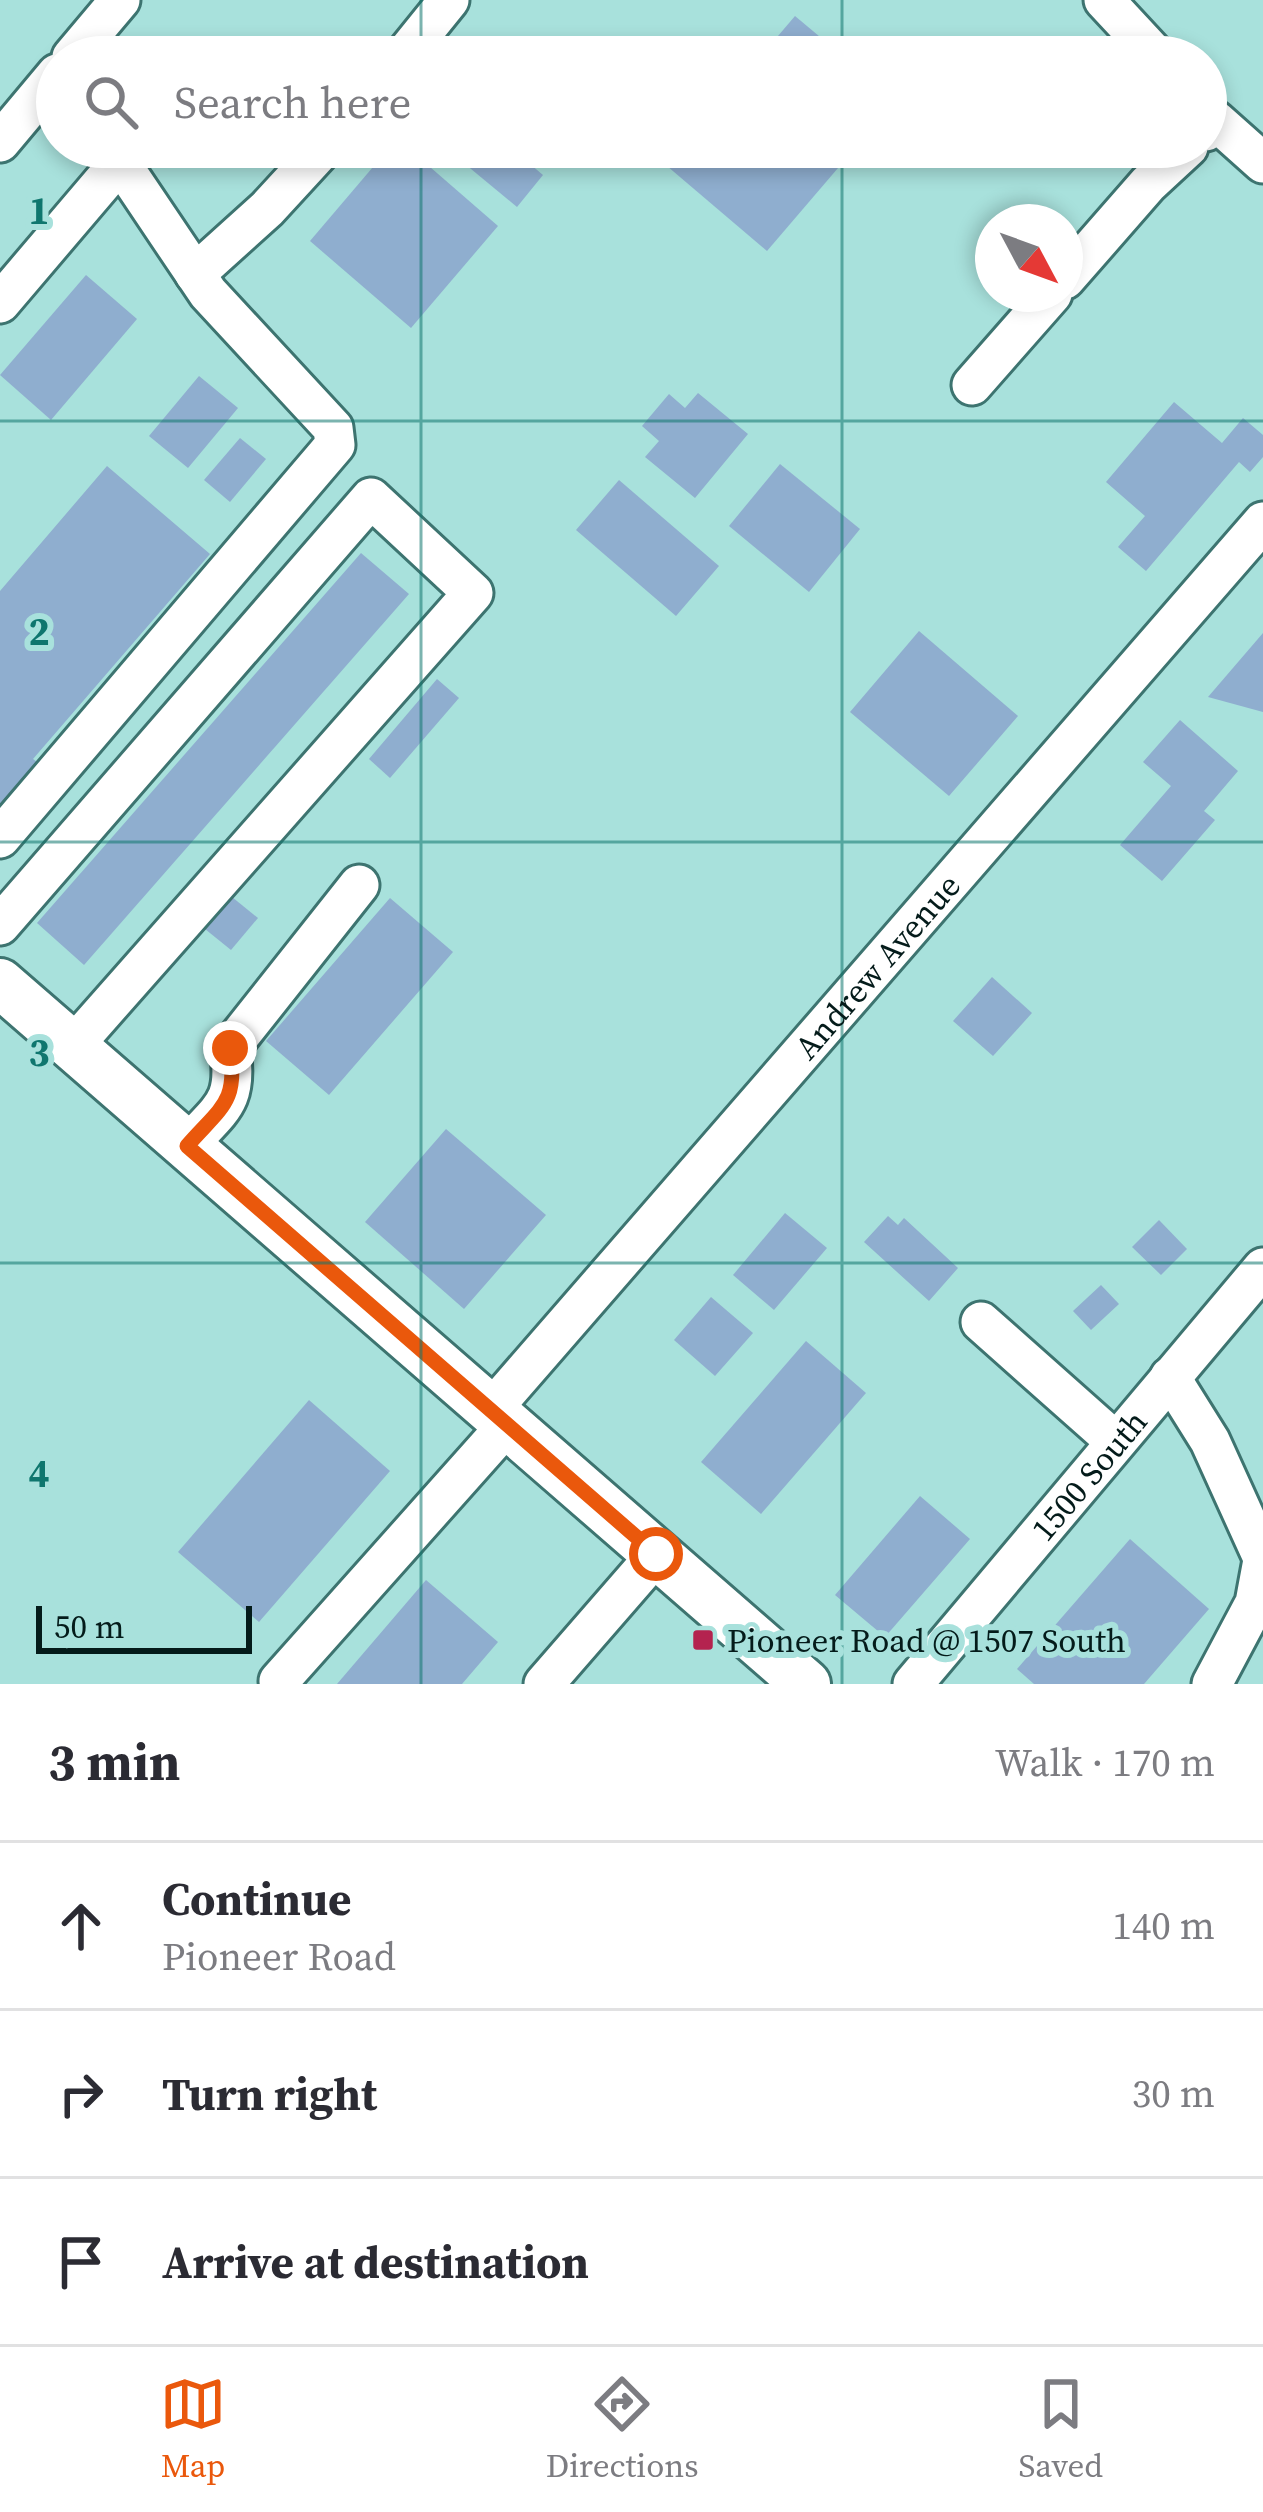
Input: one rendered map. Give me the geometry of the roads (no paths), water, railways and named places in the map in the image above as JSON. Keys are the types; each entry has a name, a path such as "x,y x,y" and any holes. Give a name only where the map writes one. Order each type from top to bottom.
{"main road":[{"path":"0,982 806,1684"}],"street":[{"path":"90,36 120,0"},
{"path":"420,36 448,0"},
{"path":"1104,0 1137,36"},
{"path":"0,142 36,105"},
{"path":"1227,141 1263,164"},
{"path":"0,303 102,168"},
{"path":"0,838 335,446 333,428 208,293 123,168"},
{"path":"195,274 305,168"},
{"path":"1083,258 1164,168"},
{"path":"972,385 1036,312"},
{"path":"0,925 371,498 473,592 74,1046"},
{"name":"Andrew Avenue","path":"279,1681 1263,522"},
{"path":"187,1146 229,1098 235,1082 230,1048 359,885"},
{"name":"1500 South","path":"913,1684 1263,1268"},
{"path":"981,1322 1115,1441"},
{"path":"1170,1377 1210,1441 1263,1559 1255,1603 1212,1684"},
{"path":"544,1684 656,1554"}],"place":[{"name":"Pioneer Road @ 1507 South","path":"703,1640"}]}
